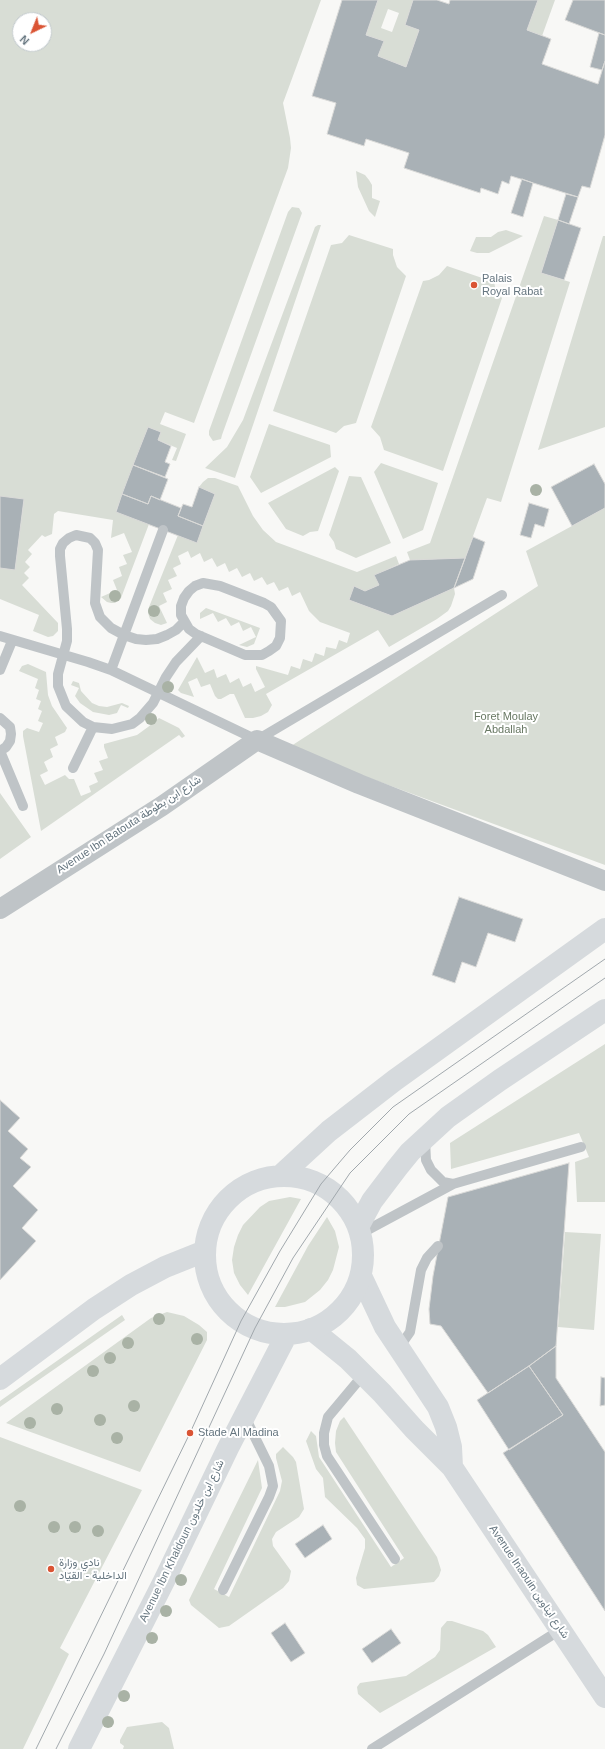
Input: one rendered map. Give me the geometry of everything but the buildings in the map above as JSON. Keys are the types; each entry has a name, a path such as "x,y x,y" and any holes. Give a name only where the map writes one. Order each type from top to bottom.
{"main road":[{"path":"280,1176 329,1131 390,1084 605,929"},
{"path":"359,1231 385,1182 410,1152 448,1117 605,1010"},
{"path":"280,1176 294,1177 321,1184 335,1194 344,1204 352,1214 359,1231 362,1243 363,1260 361,1276 354,1292 345,1306 333,1317 310,1329 287,1334 271,1333 255,1328 241,1321 228,1311 218,1298 210,1283 206,1267 205,1251 208,1234 213,1219 222,1205 234,1193 248,1184 263,1178 280,1176"},
{"path":"0,1379 94,1309 165,1267 205,1251"},
{"name":"Avenue Inaouin شارع ايناوين","path":"361,1276 374,1305 397,1346 438,1407 449,1440 452,1467"},
{"name":"Avenue Inaouin شارع ايناوين","path":"310,1329 348,1359 364,1374 414,1429 452,1467 605,1697"},
{"name":"Avenue Ibn Khaldoun شارع ابن خلدون","path":"79,1749 244,1416 287,1334"}],"street":[{"path":"257,740 359,784 605,881"},
{"name":"Avenue Ibn Batouta شارع ابن بطوطة","path":"0,909 162,806 257,740"}],"lane":[{"path":"111,670 163,530"},
{"path":"184,622 176,630 157,639 136,639 111,628 100,618 95,603 98,550 95,543 90,538 76,535 69,538 63,543 60,549 67,629 64,654 58,674 58,686 66,706 82,722 92,727 112,729 132,724 147,711 176,662 201,636"},
{"path":"204,583 220,586 264,603 271,607 280,621 280,638 276,646 262,655 245,655 201,636 189,629 184,622 181,614 181,606 189,591 195,586 204,583"},
{"path":"0,636 12,641 64,654 111,670 257,740 502,595"},
{"path":"0,670 12,641"},
{"path":"0,718 10,727 11,734 10,741 6,747 0,751 24,806"},
{"path":"74,768 92,727"},
{"path":"425,1138 426,1160 431,1170 443,1182 453,1184"},
{"path":"359,1231 453,1184 581,1147"},
{"path":"397,1346 403,1342 410,1332 421,1270 427,1258 438,1246"},
{"path":"364,1374 328,1417 324,1433 324,1445 328,1456 395,1559"},
{"path":"223,1590 273,1486 268,1466 244,1416"},
{"path":"372,1749 560,1630"}],"green space":[{"path":"0,0 321,0 283,103 291,148 288,168 194,423 165,412 160,424 186,434 176,461 172,460 177,448 158,440 161,432 148,427 116,511 149,524 121,598 115,603 111,603 107,602 101,597 117,590 113,580 122,576 119,567 127,564 123,555 132,552 124,533 111,538 113,520 58,511 54,514 52,534 45,537 42,535 28,550 32,554 25,562 30,567 24,573 29,578 22,585 58,623 58,631 53,636 48,637 33,631 39,615 0,599 0,568 15,570 24,500 0,496"},
{"path":"378,0 413,0 405,25 419,30 406,67 378,56 383,41 366,35","holes":["388,9 399,13 392,32 381,28"]},
{"path":"538,0 555,0 542,36 527,30"},
{"path":"356,171 365,175 369,180 372,185 372,198 380,201 375,217 369,211 358,187"},
{"path":"292,207 299,208 302,213 221,439 213,441 209,435 209,431 288,212"},
{"path":"544,216 558,220 541,273 570,282 501,502 487,498 465,558 410,560 407,552 430,543"},
{"path":"321,225 235,478 205,468 227,447 243,420 315,227"},
{"path":"506,230 523,236 489,253 477,253 470,251 476,237 491,237 498,232"},
{"path":"349,235 393,249 393,255 397,267 406,276 356,423 344,426 336,433 273,411 331,245 342,243"},
{"path":"603,236 605,236 605,427 538,450"},
{"path":"447,266 494,282 496,291 502,298 443,471 384,450 380,437 371,427 423,281 439,275"},
{"path":"269,424 330,445 331,457 261,493 250,477"},
{"path":"381,463 438,483 423,530 403,539 374,472"},
{"path":"335,467 339,471 318,531 310,532 303,536 286,529 268,503"},
{"path":"349,476 361,477 391,543 356,558 336,549 334,542 329,535"},
{"path":"208,478 215,478 238,486 253,516 263,530 276,542 357,572 396,556 399,564 375,575 379,585 365,591 354,586 349,600 392,616 454,588 455,594 451,606 448,611 437,619 389,647 378,630 266,694 272,705 268,712 261,716 245,718 234,694 218,699 215,696 210,684 201,687 197,678 188,682 194,697 181,693 178,690 197,657 205,673 214,669 217,678 226,674 230,683 239,678 243,687 251,683 255,692 265,687 256,666 288,675 291,666 300,669 303,659 312,662 315,653 324,656 326,647 336,649 339,640 347,643 350,633 320,622 309,611 300,592 292,596 288,587 279,591 274,582 267,585 262,577 254,581 250,573 242,577 237,568 229,572 225,563 217,567 212,558 204,562 200,553 191,558 188,551 178,556 181,564 173,568 177,576 168,580 172,589 163,593 167,602 159,606 167,623 161,625 150,619 148,613 149,607 178,535 197,542 215,494 199,487"},
{"name":"Foret Moulay Abdallah","path":"605,508 605,865 288,748 538,586 526,551"},
{"path":"206,608 260,628 254,644 247,647 239,645 256,637 251,627 243,631 239,622 231,626 226,618 218,622 213,613 200,619 200,613"},
{"path":"28,664 46,672 48,695 52,706 67,728 65,732 55,737 58,745 50,749 53,757 44,762 48,771 40,775 45,785 65,775 69,779 74,779 81,796 91,792 89,786 98,782 94,773 103,770 99,761 108,758 104,744 137,735 159,718 179,728 185,736 182,738 179,735 41,831 23,736 23,731 27,728 39,732 43,723 38,721 42,711 38,709 41,701 36,699 39,690 35,688 38,679 19,671 22,666"},
{"path":"73,681 79,683 81,691 92,703 107,707 122,703 129,706 128,708 121,705 117,713 109,715 93,712 80,703 75,696 79,688 71,685"},
{"path":"0,793 31,837 0,859"},
{"path":"605,1044 605,1202 577,1202 575,1162 589,1157 579,1133 451,1169 450,1143"},
{"path":"290,1197 301,1199 248,1295 240,1285 234,1273 232,1260 238,1235 243,1225 260,1207 269,1201"},
{"path":"327,1217 335,1231 339,1247 333,1270 328,1280 320,1290 305,1302 285,1307 275,1307 308,1246"},
{"path":"565,1232 601,1234 594,1330 558,1327"},
{"path":"167,1312 184,1316 199,1325 207,1332 207,1340 140,1472 6,1423 151,1318"},
{"path":"122,1315 125,1320 0,1407 0,1401"},
{"path":"344,1417 437,1557 441,1570 439,1576 434,1582 364,1589 357,1585 356,1578 365,1548 365,1539 357,1528 325,1497 323,1478 316,1469 306,1441 311,1431 316,1436 319,1457 391,1567 404,1558 336,1452 336,1431 340,1421"},
{"name":"نادي وزارة الداخلية - القيّاد","path":"0,1437 142,1490 60,1648 69,1654 23,1749 0,1749"},
{"path":"283,1447 296,1462 304,1509 299,1517 276,1532 272,1539 273,1546 291,1571 289,1581 283,1588 229,1626 219,1628 191,1605 189,1600 258,1460 262,1488 214,1589 229,1597 280,1491 282,1481 276,1454"},
{"path":"447,1621 452,1621 483,1631 488,1635 496,1647 380,1713 358,1694 357,1687 360,1683 406,1676 435,1657 440,1650 441,1628"},
{"path":"162,1722 169,1728 174,1749 123,1749 124,1746 120,1743 120,1740 127,1727"}],"tram line":[{"path":"36,1749 190,1433 241,1321 280,1251 321,1184 350,1150 393,1107 605,959"},
{"path":"56,1749 104,1654 255,1328 293,1258 350,1173 409,1114 605,978"}],"place":[{"name":"Palais Royal Rabat","path":"474,285"},
{"name":"Stade Al Madina","path":"190,1433"},
{"name":"نادي وزارة الداخلية - القيّاد","path":"51,1569"}]}
